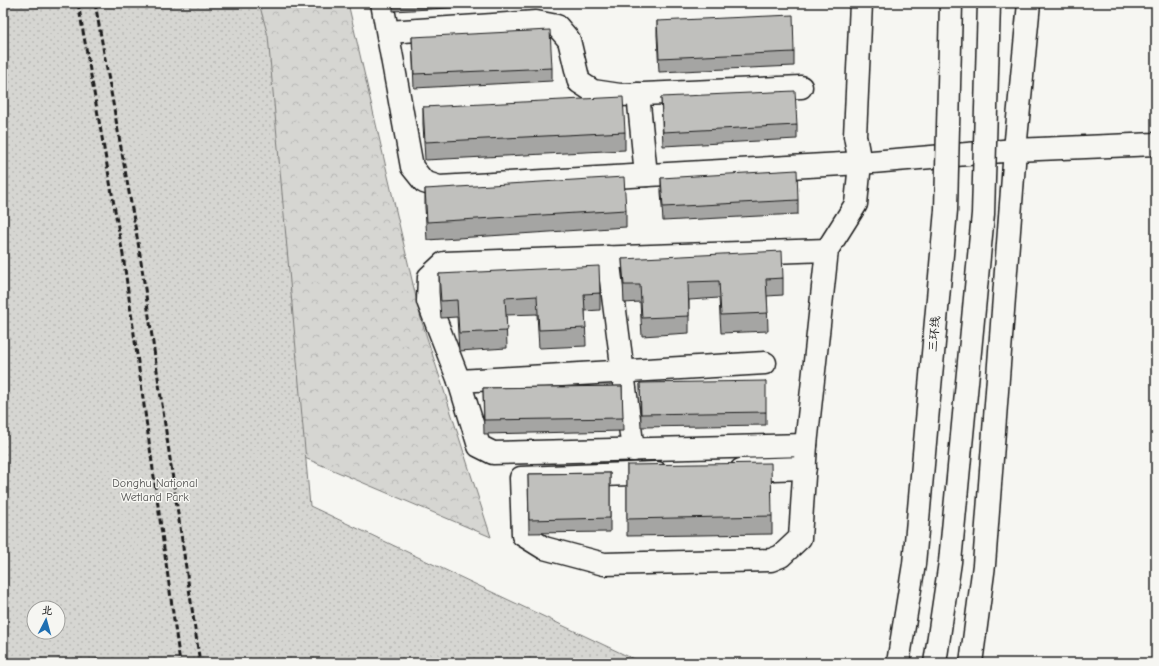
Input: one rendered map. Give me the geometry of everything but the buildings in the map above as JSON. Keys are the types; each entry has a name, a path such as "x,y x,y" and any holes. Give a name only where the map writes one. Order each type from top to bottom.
{"main road":[{"path":"382,3 412,167 424,182 439,187 860,163 1015,150 1156,144"},
{"path":"679,473 521,478 523,535 544,548 604,564 770,560 781,556 800,538 806,445 827,250 856,204 860,163 855,136 861,3"},
{"name":"三环线","path":"898,663 914,564 946,210 951,3"},
{"path":"935,663 950,562 982,214 989,3"},
{"path":"971,663 984,565 1015,150 1029,3"},
{"path":"388,32 536,22 556,26 569,40 580,82 593,91 620,95 801,87"},
{"path":"638,94 646,175"},
{"path":"806,445 492,454 479,446 459,381 428,301 429,277 444,263 827,250"},
{"path":"608,257 633,450"},
{"path":"459,381 765,363"},
{"path":"718,471 805,468"}],"green space":[{"path":"3,3 348,3 421,319 491,537 3,330"},
{"name":"Donghu National Wetland Park","path":"3,3 259,3 268,36 310,506 642,663 3,663"}],"railway":[{"path":"78,3 123,255 180,663"},
{"path":"95,3 139,248 200,663"}]}
